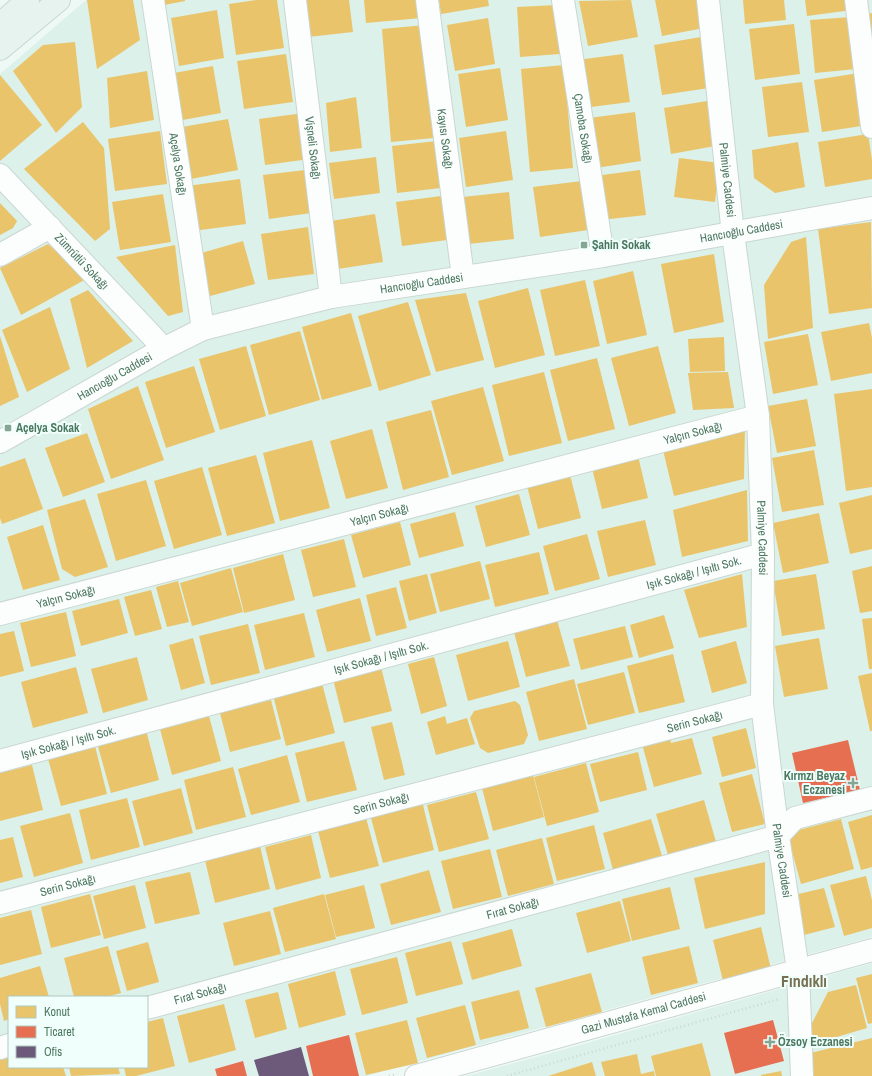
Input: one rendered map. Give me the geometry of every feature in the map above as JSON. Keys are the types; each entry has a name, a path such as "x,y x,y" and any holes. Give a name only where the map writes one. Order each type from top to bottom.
{"main road":[{"path":"0,24 28,0"},
{"path":"0,49 59,0"}],"street":[{"name":"Açelya Sokağı","path":"152,0 203,329"},
{"name":"Vişneli Sokağı","path":"295,0 331,297"},
{"name":"Kayısı Sokağı","path":"427,0 463,277"},
{"name":"Çamoba Sokağı","path":"563,0 603,256"},
{"name":"Palmiye Caddesi","path":"708,0 733,234 758,416 763,554 762,704 778,836 798,970 802,1076"},
{"path":"856,0 872,127"},
{"name":"Zümrütlü Sokağı","path":"0,175 163,349"},
{"name":"Hancıoğlu Caddesi","path":"0,442 163,349 203,329 331,297 603,256 872,208"},
{"path":"0,255 50,227"},
{"name":"Yalçın Sokağı","path":"0,614 758,416"},
{"name":"Işık Sokağı / Işıltı Sok.","path":"0,761 763,554"},
{"name":"Serin Sokağı","path":"0,903 762,704"},
{"path":"778,836 795,818 872,798"},
{"name":"Fırat Sokağı","path":"148,1008 778,836"},
{"name":"Gazi Mustafa Kemal Caddesi","path":"416,1076 872,950"}],"shaded area":[{"path":"86,0 872,0 872,937 366,1076 0,1076 0,74"},
{"path":"872,963 872,1076 466,1076 569,1048"}],"building: Konut":[{"path":"87,0 133,0 140,40 97,69"},
{"path":"158,0 185,0 185,1 159,6"},
{"path":"256,0 277,0 284,48 236,55 229,4"},
{"path":"303,0 349,0 353,32 308,37"},
{"path":"364,0 420,0 421,18 366,23"},
{"path":"439,0 488,0 489,6 441,14"},
{"path":"631,0 638,37 588,46 579,1"},
{"path":"655,0 699,0 704,28 662,36"},
{"path":"743,0 784,0 786,20 745,24"},
{"path":"805,0 850,0 852,10 807,16"},
{"path":"557,5 560,54 520,57 517,7"},
{"path":"217,10 224,58 179,66 171,18"},
{"path":"872,13 872,49 865,15"},
{"path":"851,17 856,69 815,73 810,20"},
{"path":"488,18 495,64 455,71 447,25"},
{"path":"794,24 800,74 755,80 749,29"},
{"path":"425,25 434,138 391,142 382,29"},
{"path":"701,37 709,88 662,95 654,45"},
{"path":"75,42 82,107 56,133 13,71 43,45"},
{"path":"286,54 293,102 244,109 237,61"},
{"path":"623,54 630,102 583,108 577,60"},
{"path":"564,65 573,168 530,172 521,69"},
{"path":"213,66 221,113 177,121 168,74"},
{"path":"500,68 508,120 466,127 458,74"},
{"path":"147,71 154,120 110,128 107,78"},
{"path":"859,73 868,125 822,132 814,80"},
{"path":"0,75 42,125 0,161"},
{"path":"802,82 809,132 768,137 762,87"},
{"path":"356,97 362,148 330,152 326,103"},
{"path":"707,101 715,146 671,154 664,108"},
{"path":"635,112 641,161 596,168 589,118"},
{"path":"304,113 310,159 265,165 259,119"},
{"path":"228,119 238,170 191,179 182,127"},
{"path":"83,122 104,148 110,229 95,241 24,169"},
{"path":"160,131 167,184 115,191 108,139"},
{"path":"506,131 513,180 466,187 459,138"},
{"path":"868,134 872,160 872,179 825,187 818,142"},
{"path":"436,141 441,188 397,193 392,146"},
{"path":"798,142 805,187 775,193 754,178 752,150"},
{"path":"376,157 380,193 334,199 329,163"},
{"path":"679,158 720,163 715,202 674,197"},
{"path":"305,170 311,213 269,219 263,175"},
{"path":"640,170 646,215 601,220 595,176"},
{"path":"240,179 246,224 193,231 187,186"},
{"path":"582,181 588,230 540,237 533,187"},
{"path":"509,192 514,239 468,244 463,197"},
{"path":"163,194 171,242 120,250 112,202"},
{"path":"441,196 447,240 402,246 396,202"},
{"path":"0,203 17,221 13,228 0,235"},
{"path":"375,214 383,262 338,269 331,221"},
{"path":"871,222 872,308 829,314 818,229"},
{"path":"308,227 314,274 268,280 261,234"},
{"path":"806,237 813,328 768,339 764,285 791,242"},
{"path":"243,241 255,284 210,296 198,254"},
{"path":"48,244 88,278 21,315 0,268"},
{"path":"175,245 183,312 168,316 116,257"},
{"path":"714,254 724,322 674,333 661,264"},
{"path":"633,271 647,335 607,344 593,281"},
{"path":"585,280 600,346 555,356 540,290"},
{"path":"528,288 545,355 495,368 478,301"},
{"path":"88,290 133,341 87,368 70,299"},
{"path":"466,293 484,360 436,372 415,300"},
{"path":"408,302 431,375 379,391 358,316"},
{"path":"50,307 70,369 27,392 2,330"},
{"path":"351,313 372,386 322,400 302,327"},
{"path":"869,323 872,338 872,373 831,381 821,332"},
{"path":"300,331 320,400 269,415 250,345"},
{"path":"808,334 818,385 773,394 764,342"},
{"path":"0,336 19,397 0,406"},
{"path":"724,337 725,371 690,372 688,339"},
{"path":"246,346 266,416 220,430 199,359"},
{"path":"658,346 676,413 629,426 611,358"},
{"path":"597,358 615,429 568,441 550,370"},
{"path":"194,366 215,432 166,448 145,382"},
{"path":"544,372 562,443 509,456 492,385"},
{"path":"728,372 734,408 693,410 688,373"},
{"path":"138,386 164,460 111,479 88,409"},
{"path":"483,387 504,461 452,475 431,401"},
{"path":"872,389 872,487 846,491 834,394"},
{"path":"807,399 816,446 777,453 768,406"},
{"path":"431,410 449,477 403,490 386,422"},
{"path":"745,427 744,479 674,496 663,450"},
{"path":"372,429 388,488 346,499 330,441"},
{"path":"87,433 105,482 63,497 45,448"},
{"path":"312,440 330,508 280,521 263,453"},
{"path":"814,450 824,505 782,512 772,458"},
{"path":"256,455 275,523 227,536 208,468"},
{"path":"638,456 648,498 602,509 592,468"},
{"path":"25,458 43,509 2,524 0,518 0,467"},
{"path":"202,467 222,535 174,549 154,481"},
{"path":"570,475 581,518 538,529 527,486"},
{"path":"146,480 166,546 116,561 97,494"},
{"path":"747,490 748,541 682,557 673,510"},
{"path":"519,494 530,535 486,547 475,506"},
{"path":"872,495 872,549 850,554 839,503"},
{"path":"85,499 108,567 75,577 62,569 47,510"},
{"path":"455,512 464,546 419,558 410,524"},
{"path":"819,513 829,563 783,573 773,523"},
{"path":"645,520 656,565 608,577 597,531"},
{"path":"400,522 411,565 363,578 351,535"},
{"path":"43,525 60,580 23,590 7,537"},
{"path":"587,534 600,579 555,591 543,546"},
{"path":"344,539 356,587 313,597 301,550"},
{"path":"539,552 549,594 495,607 485,565"},
{"path":"283,554 295,600 244,613 233,568"},
{"path":"480,561 490,599 440,612 430,574"},
{"path":"872,566 872,611 860,613 852,571"},
{"path":"231,568 243,612 192,626 180,583"},
{"path":"427,574 437,613 409,621 399,581"},
{"path":"742,574 747,627 699,638 684,590"},
{"path":"816,574 825,629 782,636 773,581"},
{"path":"178,581 189,622 167,627 156,587"},
{"path":"396,587 407,628 376,636 366,595"},
{"path":"151,590 162,629 135,636 124,597"},
{"path":"360,598 371,641 327,652 316,610"},
{"path":"119,599 128,633 81,646 72,611"},
{"path":"66,612 76,656 31,667 20,623"},
{"path":"304,613 315,657 265,670 254,625"},
{"path":"664,615 674,648 639,658 630,625"},
{"path":"872,618 872,669 869,669 862,619"},
{"path":"557,620 570,666 526,677 514,632"},
{"path":"248,624 260,673 211,685 199,636"},
{"path":"625,626 633,657 581,670 573,639"},
{"path":"14,631 24,671 0,677 0,634"},
{"path":"193,638 205,683 181,690 169,645"},
{"path":"819,638 828,689 784,697 775,646"},
{"path":"508,641 520,687 468,701 456,655"},
{"path":"736,641 747,683 712,693 701,651"},
{"path":"673,654 685,702 639,713 627,666"},
{"path":"137,657 148,700 103,713 91,669"},
{"path":"434,657 447,706 421,714 408,664"},
{"path":"76,667 88,713 33,728 21,682"},
{"path":"381,667 392,711 344,723 333,679"},
{"path":"624,672 635,713 588,725 577,684"},
{"path":"872,673 872,731 870,731 858,676"},
{"path":"574,679 587,729 539,741 526,692"},
{"path":"322,683 335,733 286,746 273,695"},
{"path":"271,700 281,739 230,752 220,713"},
{"path":"515,701 520,705 528,735 524,744 488,753 480,748 470,718 474,711"},
{"path":"209,716 221,761 172,775 160,729"},
{"path":"445,716 447,724 467,718 475,744 436,755 427,722"},
{"path":"392,722 405,775 384,780 371,727"},
{"path":"746,728 756,768 722,777 712,737"},
{"path":"146,730 159,780 111,793 97,743"},
{"path":"670,737 671,743 692,738 702,774 654,787 642,744"},
{"path":"344,741 357,790 307,802 295,753"},
{"path":"94,742 107,794 61,806 47,755"},
{"path":"638,752 647,790 600,802 590,764"},
{"path":"287,755 300,802 251,815 238,769"},
{"path":"586,763 599,812 547,826 534,777"},
{"path":"32,765 43,810 0,821 0,773"},
{"path":"233,767 246,817 196,830 184,780"},
{"path":"752,774 765,824 732,832 719,783"},
{"path":"533,775 544,817 493,831 482,788"},
{"path":"181,788 193,833 144,846 132,801"},
{"path":"476,792 489,839 439,852 427,805"},
{"path":"127,798 140,847 91,860 79,810"},
{"path":"704,800 716,842 668,855 656,814"},
{"path":"422,801 434,850 383,863 370,814"},
{"path":"70,813 83,863 34,877 20,826"},
{"path":"365,814 379,866 330,878 317,827"},
{"path":"872,815 872,867 861,870 848,822"},
{"path":"651,819 662,856 613,870 603,833"},
{"path":"841,819 854,869 801,884 787,833"},
{"path":"594,825 605,869 557,881 546,838"},
{"path":"311,835 321,878 276,890 265,847"},
{"path":"13,837 23,877 0,883 0,840"},
{"path":"542,838 554,884 508,896 496,850"},
{"path":"260,846 270,889 215,903 205,860"},
{"path":"490,849 502,897 453,909 441,861"},
{"path":"765,862 765,914 705,929 694,878"},
{"path":"429,870 441,912 391,925 380,884"},
{"path":"190,872 200,914 155,924 145,882"},
{"path":"866,876 872,900 872,928 844,936 830,885"},
{"path":"135,885 146,928 104,939 93,896"},
{"path":"364,885 375,928 336,937 325,895"},
{"path":"670,887 680,929 632,941 622,899"},
{"path":"824,888 835,927 804,935 794,895"},
{"path":"90,894 101,935 51,948 41,907"},
{"path":"324,894 336,939 285,952 273,908"},
{"path":"620,901 631,941 587,953 576,913"},
{"path":"31,910 42,954 0,965 0,918"},
{"path":"270,911 281,954 234,966 223,923"},
{"path":"761,927 771,969 723,981 713,940"},
{"path":"512,929 522,966 472,980 462,943"},
{"path":"451,941 463,984 416,996 405,953"},
{"path":"148,942 159,982 127,991 116,951"},
{"path":"108,946 121,993 110,996 74,996 64,958"},
{"path":"689,946 698,983 651,995 642,957"},
{"path":"397,957 408,1003 362,1015 350,969"},
{"path":"40,966 49,996 8,996 8,1019 4,1021 0,1004 0,978"},
{"path":"335,971 346,1015 299,1028 288,984"},
{"path":"591,973 602,1012 546,1027 535,988"},
{"path":"872,974 872,1023 868,1024 856,978"},
{"path":"856,985 867,1028 813,1044 810,1027 828,992"},
{"path":"519,990 529,1028 480,1040 471,1002"},
{"path":"278,992 287,1029 255,1038 245,1000"},
{"path":"224,1004 236,1050 189,1063 177,1016"},
{"path":"465,1005 476,1045 427,1058 416,1018"},
{"path":"163,1018 175,1066 136,1076 126,1076 124,1068 148,1068 148,1022"},
{"path":"407,1020 418,1063 366,1075 355,1033"},
{"path":"872,1038 872,1076 808,1076 802,1055"},
{"path":"702,1043 711,1076 656,1076 651,1056"},
{"path":"637,1054 641,1074 654,1071 655,1076 605,1076 601,1062"},
{"path":"8,1055 8,1068 63,1068 66,1076 0,1076 0,1057"},
{"path":"592,1062 596,1076 548,1076"},
{"path":"69,1068 118,1068 120,1074 71,1076"},
{"path":"781,1071 782,1076 761,1076 761,1075"}],"building: Ticaret":[{"path":"848,740 860,790 803,803 792,753"},
{"path":"773,1020 784,1061 735,1074 724,1033"},
{"path":"349,1035 359,1076 313,1076 306,1046"},
{"path":"243,1061 247,1076 217,1076 215,1069"}],"building: Ofis":[{"path":"301,1047 309,1076 259,1076 254,1060"}],"place":[{"name":"Şahin Sokak","path":"584,245"},
{"name":"Açelya Sokak","path":"8,428"},
{"name":"Kırmzı Beyaz Eczanesi","path":"853,783"},
{"name":"Özsoy Eczanesi","path":"770,1042"}],"district":[{"name":"Fındıklı","path":"804,981"}]}
